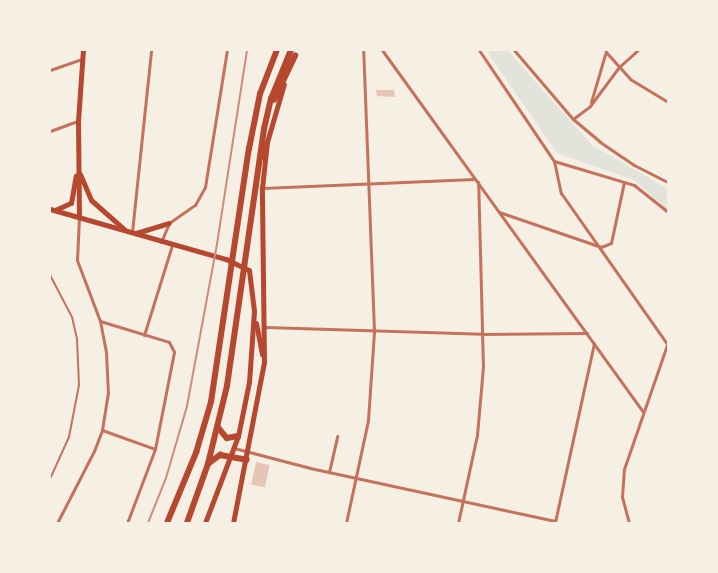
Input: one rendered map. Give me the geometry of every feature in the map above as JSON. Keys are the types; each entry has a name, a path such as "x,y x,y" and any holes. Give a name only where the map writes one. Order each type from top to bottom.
{"highway":[{"path":"167,523 206,421 231,279 249,149 260,94 277,50"},
{"path":"187,523 208,464 228,386 264,129 267,115 291,50"},
{"path":"267,115 295,56"},
{"path":"264,129 265,157"},
{"path":"218,427 227,438 238,436"},
{"path":"208,464 217,455 230,459 247,460"}],"main road":[{"path":"79,216 78,121 82,50"},
{"path":"233,523 249,453 264,362 262,188 265,157 280,96 299,50"},
{"path":"78,164 91,200 131,232"},
{"path":"52,210 71,203 78,164"},
{"path":"52,210 79,216 246,267 252,280 254,311 264,362"},
{"path":"131,232 169,223"},
{"path":"205,523 238,436 249,382 254,311"}],"street":[{"path":"131,232 151,50"},
{"path":"161,242 169,223 196,205 205,187 227,50"},
{"path":"346,523 368,420 374,331 363,50"},
{"path":"382,50 643,412"},
{"path":"479,50 554,161 561,193 668,344 643,412 623,478 622,498 629,523"},
{"path":"514,50 573,119 616,154 668,182"},
{"path":"573,119 590,106 619,67 638,50"},
{"path":"590,106 606,51"},
{"path":"606,51 619,67 646,91 668,102"},
{"path":"50,70 82,59"},
{"path":"50,130 78,121"},
{"path":"554,161 624,182 652,196 668,212"},
{"path":"262,188 369,182 477,180"},
{"path":"458,523 480,407 482,334 477,180"},
{"path":"498,212 601,247 611,244 624,182"},
{"path":"57,523 102,430 108,372 100,321 79,273 79,216"},
{"path":"144,335 172,245"},
{"path":"100,321 169,342 174,352 155,449 127,523"},
{"path":"265,327 482,334 587,333"},
{"path":"234,448 355,478 555,522 594,343"},
{"path":"102,430 155,449"},
{"path":"329,472 337,436"}],"lane":[{"path":"50,275 72,318 77,339 79,385 69,436 50,478"}],"shaded area":[{"path":"486,50 507,50 592,145 668,189 668,211 634,180 557,153"}],"building":[{"path":"376,90 394,90 395,97 377,96"},
{"path":"256,462 270,465 265,487 251,484"}],"railway":[{"path":"148,523 166,478 187,406 217,244 247,50"}]}
